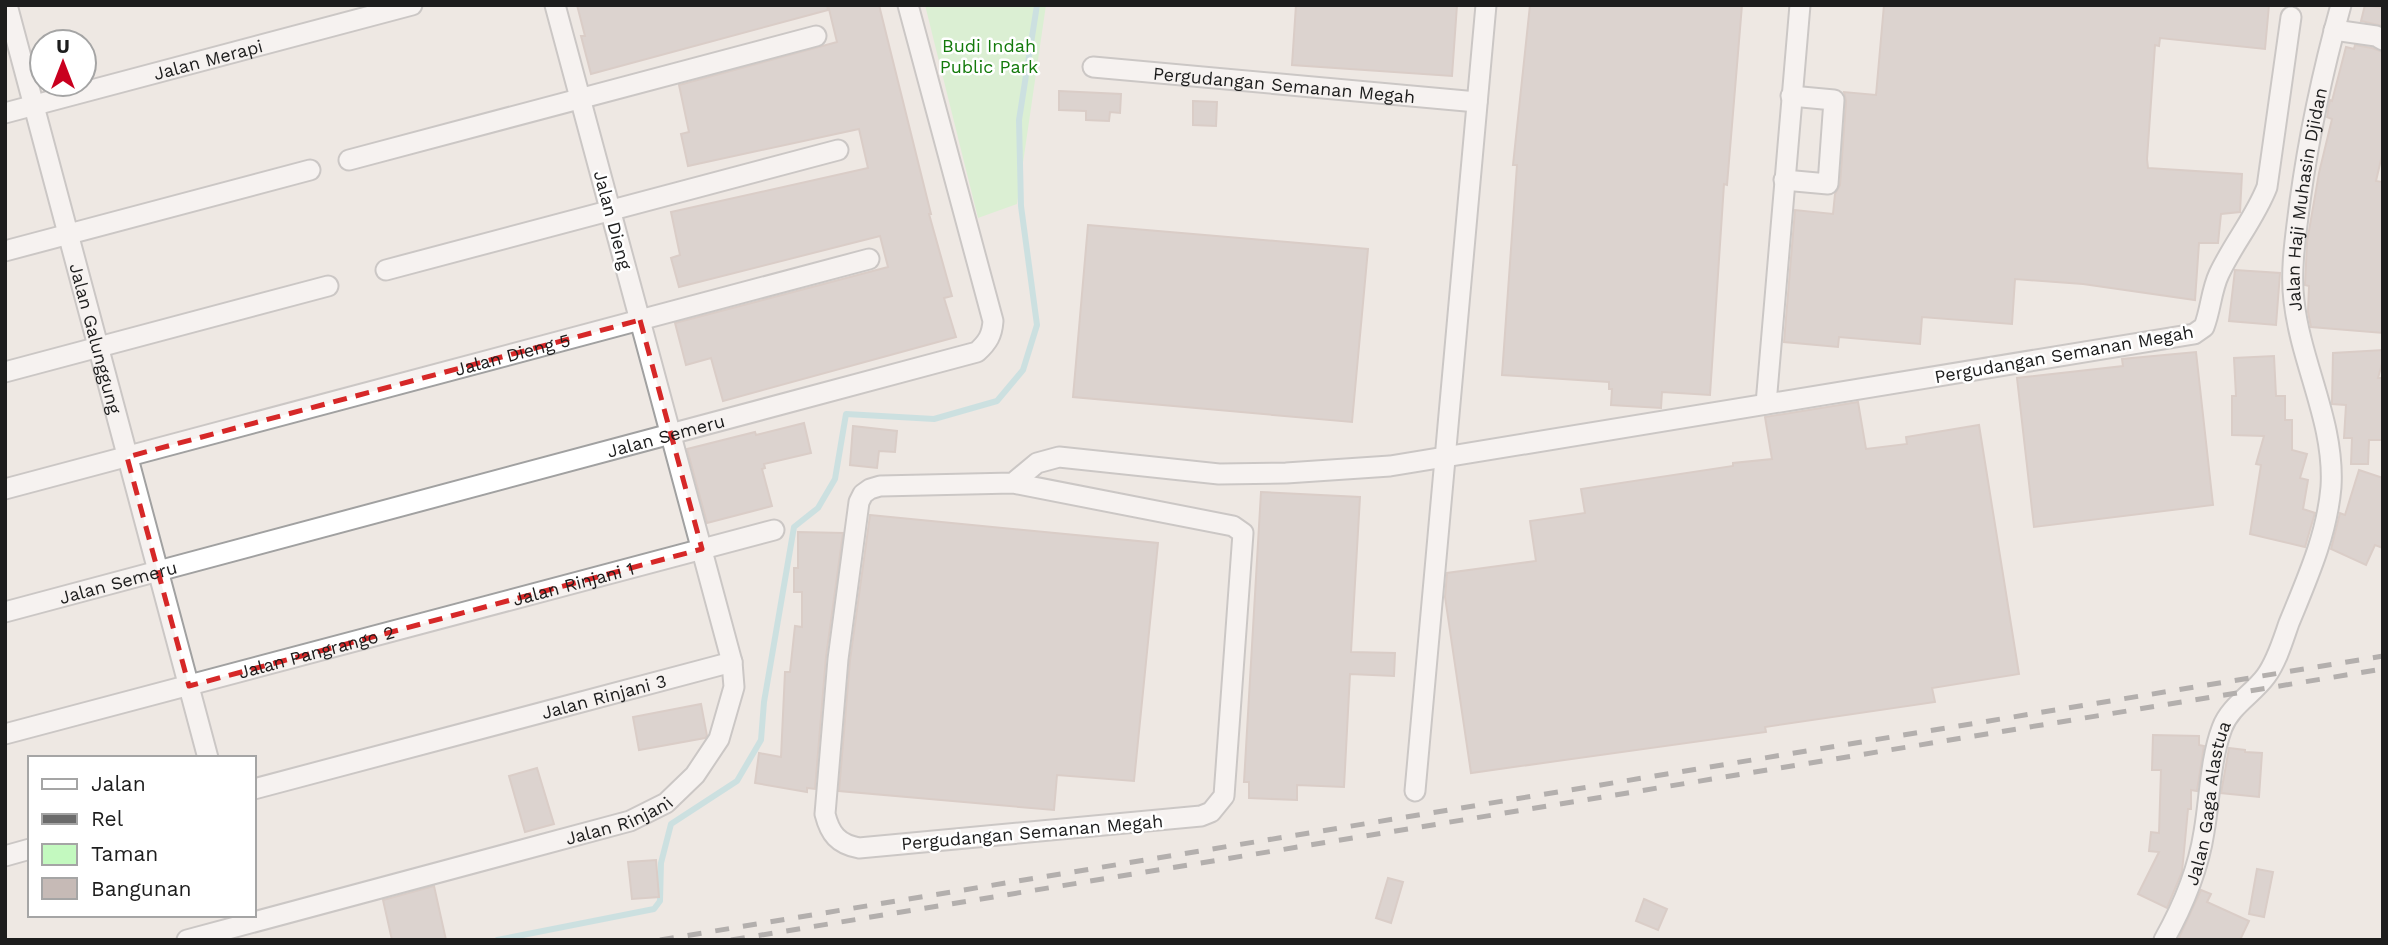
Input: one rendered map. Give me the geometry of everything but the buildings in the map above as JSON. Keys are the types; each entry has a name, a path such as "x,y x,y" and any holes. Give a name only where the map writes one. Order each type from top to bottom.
{"street":[{"name":"Jalan Galunggung","path":"7,5 207,756"},
{"name":"Jalan Merapi","path":"5,113 412,5"},
{"name":"Jalan Dieng","path":"555,5 671,435"},
{"name":"Jalan Semeru","path":"5,612 977,352 986,344 992,332 993,321 908,5"},
{"path":"1415,791 1486,5"},
{"path":"1766,404 1800,5"},
{"name":"Jalan Haji Muhasin Djidan","path":"2267,675 2314,560 2326,521 2331,484 2326,434 2297,318 2293,287 2297,224 2318,93 2341,5"},
{"name":"Pergudangan Semanan Megah","path":"1013,482 1233,526 1243,533 1227,772 1223,796 1211,811 1201,816 859,848 846,846 835,839 825,814 838,659 859,502 863,494 880,486 1013,482 1037,463 1059,457 1219,474 1286,473 1390,466 2194,334 2204,327 2220,273 2259,207 2267,187 2291,17"},
{"path":"2334,30 2376,36 2383,40"},
{"path":"349,160 816,36"},
{"name":"Pergudangan Semanan Megah","path":"1093,67 1477,102"},
{"path":"1784,180 1828,184 1834,100 1791,96"},
{"path":"386,270 838,150"},
{"path":"5,251 310,170"},
{"name":"Jalan Dieng 5","path":"5,489 869,259"},
{"path":"5,372 328,286"},
{"name":"Jalan Rinjani","path":"187,940 252,919 630,821 666,803 695,775 719,739 734,687 732,662 671,435"},
{"name":"Jalan Rinjani 1","path":"445,617 774,530"},
{"name":"Jalan Pangrango 2","path":"5,734 445,617"},
{"name":"Jalan Rinjani 3","path":"256,788 732,662"},
{"name":"Jalan Gaga Alastua","path":"2164,940 2182,906 2193,877 2204,835 2223,727 2230,714 2267,675"},
{"path":"5,856 28,850"}],"highlighted area":[{"path":"640,320 702,549 189,686 127,457"}],"green space":[{"name":"Budi Indah Public Park","path":"925,5 1046,5 1017,204 978,218"}],"waterway":[{"path":"497,940 654,909 660,901 661,863 671,824 737,781 761,740 764,702 794,527 818,508 835,479 846,414 934,419 997,401 1023,370 1037,325 1021,206 1019,120 1037,5"}],"railway":[{"path":"660,940 2383,656"},
{"path":"731,940 2383,669"}]}
